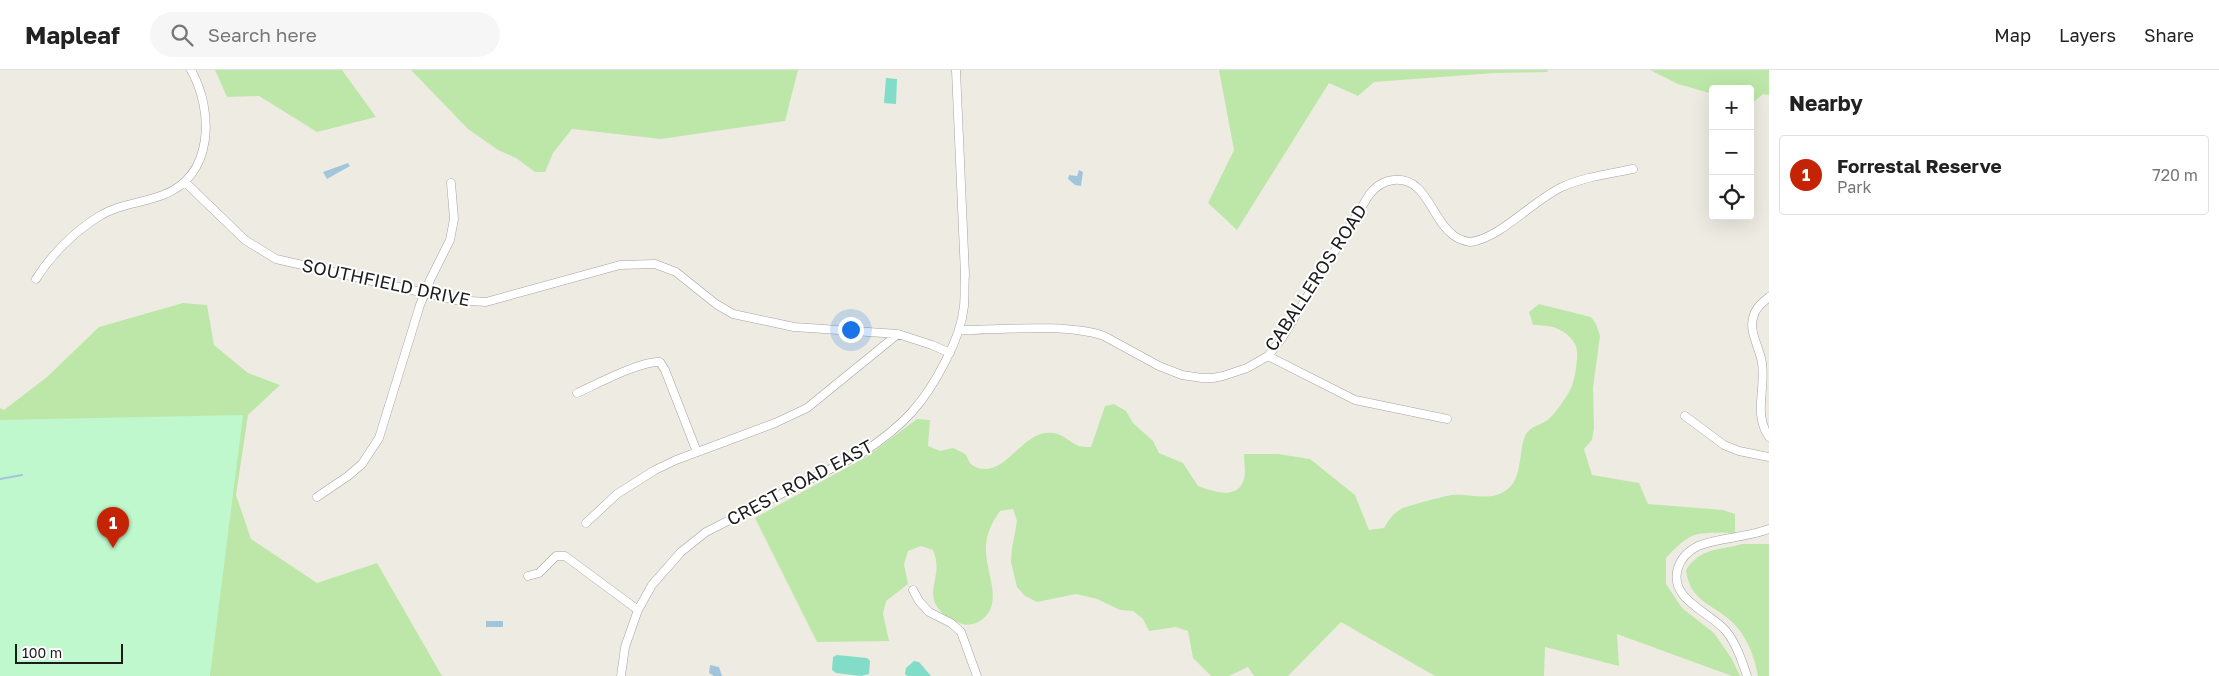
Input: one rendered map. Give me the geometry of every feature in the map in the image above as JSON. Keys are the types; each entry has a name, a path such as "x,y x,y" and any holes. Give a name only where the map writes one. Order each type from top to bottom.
{"street":[{"path":"36,279 43,268 65,245 98,216 164,195 185,182 194,172 201,159 205,137 201,90 191,70"},
{"name":"CREST ROAD EAST","path":"621,676 625,647 638,610 652,585 680,552 706,532 829,471 885,438 905,421 931,389 950,353 959,330 964,306 965,275 956,70"},
{"name":"CABALLEROS ROAD","path":"959,330 1065,329 1092,332 1104,336 1170,371 1202,378 1223,376 1247,368 1268,356 1296,317 1369,195 1379,184 1396,180 1412,183 1420,189 1444,226 1453,235 1470,242 1492,234 1562,186 1597,176 1633,169"},
{"name":"SOUTHFIELD DRIVE","path":"185,182 245,240 276,259 424,294 464,302 486,302 614,266 643,263 655,264 676,272 716,304 733,314 794,327 898,334 950,353"},
{"path":"317,497 362,464 379,438 424,294 453,230 452,183"},
{"path":"1769,297 1757,308 1752,320 1753,332 1762,362 1763,382 1759,411 1763,429 1769,438"},
{"path":"586,523 617,494 636,481 676,460 774,423 807,408 898,334"},
{"path":"1268,356 1354,400 1447,419"},
{"path":"577,393 627,371 653,362 660,362 665,370 697,452"},
{"path":"1685,416 1724,445 1738,451 1769,457"},
{"path":"1747,676 1741,658 1726,631 1688,600 1679,590 1676,581 1677,572 1685,555 1700,546 1754,535 1769,529"},
{"path":"528,576 539,573 556,556 565,556 638,610"},
{"path":"913,590 919,601 929,612 961,632 976,676"}],"green space":[{"path":"215,70 342,70 376,117 317,132 259,96 227,97"},
{"path":"411,70 798,70 785,121 661,139 572,129 553,153 545,172 535,172 516,158 498,150 468,129"},
{"path":"1219,70 1548,70 1547,72 1494,73 1374,82 1358,96 1329,83 1237,230 1208,203 1234,150"},
{"path":"1650,70 1769,70 1769,95 1763,94 1754,102 1754,85 1709,85 1709,93 1678,84"},
{"path":"183,303 207,305 214,345 248,373 280,385 248,415 236,495 251,539 317,583 377,563 442,676 0,676 0,408 4,410 47,377 99,327"},
{"path":"1539,304 1591,317 1596,324 1600,336 1593,388 1594,428 1592,440 1584,449 1592,475 1639,483 1648,504 1723,510 1735,514 1735,533 1704,533 1690,537 1666,558 1666,584 1682,608 1714,633 1732,659 1740,676 1732,676 1617,634 1619,666 1545,647 1544,676 1435,676 1341,622 1288,676 1254,676 1248,667 1229,676 1211,676 1193,658 1188,631 1176,627 1149,631 1143,619 1133,611 1120,610 1097,599 1076,594 1037,602 1025,596 1017,587 1011,562 1017,521 1013,509 1000,511 992,523 989,532 986,556 992,586 992,606 988,614 980,621 964,625 940,610 933,598 937,566 933,550 921,546 908,551 904,564 908,584 886,601 883,614 889,641 817,642 755,518 866,457 917,419 930,420 928,446 940,451 953,448 966,455 972,465 982,469 992,468 1001,464 1027,442 1045,433 1058,434 1078,446 1091,447 1105,406 1114,404 1126,411 1133,423 1153,441 1159,453 1183,463 1198,486 1224,493 1236,490 1241,486 1244,479 1244,454 1278,454 1310,459 1355,495 1369,530 1384,528 1393,515 1405,508 1449,495 1492,496 1505,491 1511,486 1517,474 1525,436 1533,428 1549,419 1564,400 1573,384 1577,359 1575,344 1567,334 1557,328 1533,325 1529,312"},
{"path":"243,415 210,676 0,676 0,420"},
{"path":"1742,544 1769,544 1769,676 1758,676 1750,650 1740,631 1728,619 1698,597 1688,581 1686,570 1698,557 1711,551"}],"shaded area":[{"path":"886,78 897,79 896,104 884,103"},
{"path":"348,163 350,166 327,179 323,172"},
{"path":"1079,170 1083,172 1081,186 1075,185 1068,179 1069,175 1077,176"},
{"path":"486,621 503,621 503,627 486,627"},
{"path":"837,655 867,658 870,661 869,674 861,676 836,673 832,670 833,657"},
{"path":"914,661 919,662 931,676 907,676 905,674 906,668"},
{"path":"710,665 719,667 722,676 714,676 709,673"}],"waterway":[{"path":"0,479 22,475"}],"place":[{"name":"Forrestal Reserve","path":"113,548"}]}
